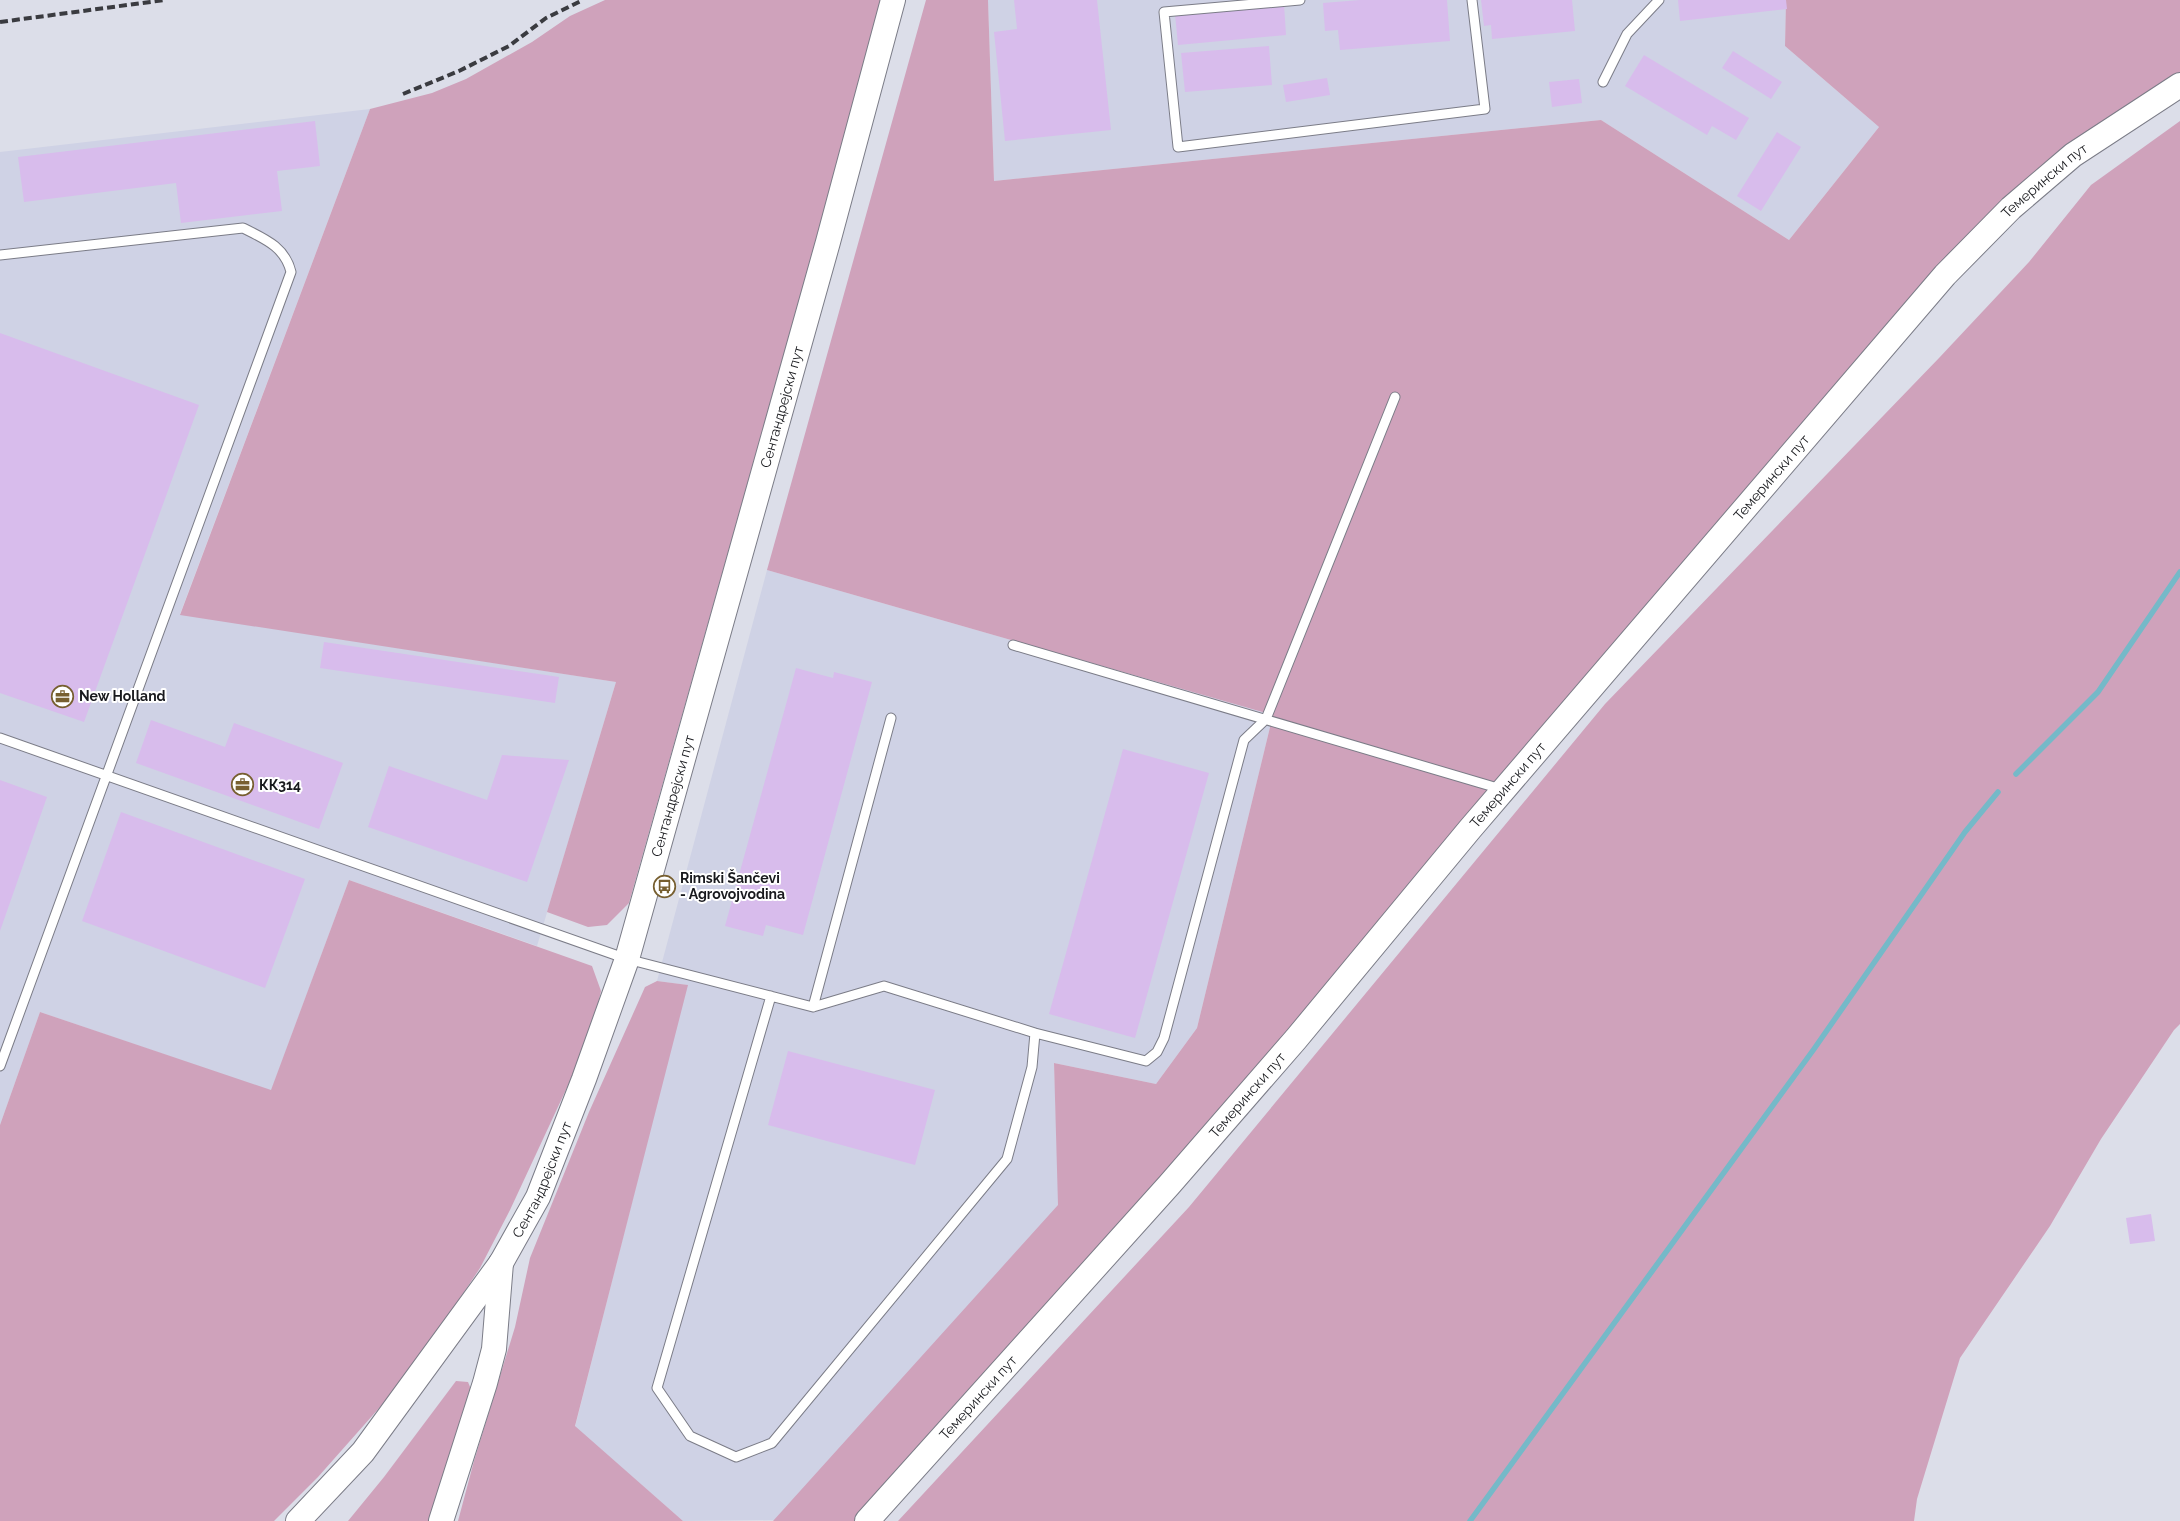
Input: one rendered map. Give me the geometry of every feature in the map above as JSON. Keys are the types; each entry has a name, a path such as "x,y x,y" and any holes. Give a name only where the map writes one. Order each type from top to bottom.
{"main road":[{"name":"Сентандрејски пут","path":"298,1521 363,1452 501,1263 538,1197 584,1079 627,959 828,242 893,0"},
{"name":"Темерински пут","path":"867,1521 1181,1171 1296,1039 1504,790 1904,321 1978,240 2011,208 2073,155 2180,85"},
{"path":"441,1521 494,1349 501,1263"}],"lane":[{"path":"1300,0 1164,12 1178,147 1485,109 1472,0"},
{"path":"1603,82 1627,34 1659,0"},
{"path":"0,255 243,228 268,240 288,258 291,272 0,1066"},
{"path":"0,738 627,959 813,1007 884,986 1035,1033 1146,1061 1157,1052 1164,1038 1244,740 1266,719 1395,397"},
{"path":"1013,644 1504,790"},
{"path":"813,1007 891,718"},
{"path":"771,996 657,1388 690,1436 736,1456 772,1443 1007,1159 1032,1067 1035,1033"}],"shaded area":[{"path":"605,0 884,0 629,903 607,925 588,927 547,912 616,682 180,615 370,109 432,93 466,79 532,42 570,16"},
{"path":"926,0 988,0 994,181 1601,120 1789,240 1879,127 1785,46 1786,0 2180,0 2180,89 2012,212 868,1521 773,1521 1058,1205 1054,1063 1156,1084 1197,1028 1273,715 767,570"},
{"path":"988,0 1786,0 1785,46 1879,127 1789,240 1601,120 994,181"},
{"path":"370,109 180,614 616,682 537,946 349,880 271,1091 40,1012 0,1125 0,152"},
{"path":"2180,121 2180,1024 2174,1030 2101,1139 2050,1226 1960,1358 1917,1499 1914,1521 898,1521 1189,1207 1605,704 1939,358 2029,262 2091,185"},
{"path":"767,570 1273,715 1197,1028 1156,1084 1054,1063 1059,1205 775,1520 683,1521 575,1427 687,985 657,981"},
{"path":"349,880 592,966 601,991 590,1038 510,1210 480,1268 411,1372 318,1477 274,1521 0,1521 0,1125 40,1012 271,1090"},
{"path":"657,981 688,985 575,1426 683,1521 458,1521 474,1461 515,1327 530,1258 589,1112 645,987"},
{"path":"456,1381 468,1382 473,1394 435,1521 348,1521 384,1477"}],"building":[{"path":"1014,0 1097,0 1111,130 1005,141 994,32 1017,29"},
{"path":"1360,0 1447,0 1450,41 1340,50 1338,30 1325,31 1323,3"},
{"path":"1481,0 1572,0 1575,31 1492,39 1491,25 1484,26"},
{"path":"1678,0 1786,0 1787,9 1680,21"},
{"path":"1284,4 1286,35 1178,45 1175,14"},
{"path":"1269,46 1272,85 1185,92 1181,53"},
{"path":"1733,51 1782,82 1771,99 1722,68"},
{"path":"1644,55 1749,118 1736,140 1712,126 1707,135 1625,86"},
{"path":"1327,78 1330,95 1286,102 1283,85"},
{"path":"1579,79 1582,103 1552,107 1549,82"},
{"path":"315,121 320,166 277,171 282,211 181,223 176,183 24,202 18,157"},
{"path":"1777,132 1801,147 1761,211 1737,196"},
{"path":"0,333 199,405 84,722 0,693"},
{"path":"324,642 559,677 555,703 320,668"},
{"path":"796,668 833,678 834,672 872,682 803,935 766,925 763,936 725,926"},
{"path":"151,720 225,747 234,723 343,763 319,829 136,763"},
{"path":"1123,749 1209,773 1135,1038 1049,1014"},
{"path":"502,755 569,760 527,882 368,827 389,766 487,800"},
{"path":"0,780 47,797 0,931"},
{"path":"121,812 305,879 265,988 82,921"},
{"path":"788,1051 935,1090 915,1165 768,1125"},
{"path":"2151,1214 2155,1241 2130,1244 2126,1218"}],"waterway":[{"path":"2016,774 2098,692 2180,572"},
{"path":"1470,1521 1814,1049 1965,832 1998,792"}],"railway":[{"path":"0,22 165,0"},
{"path":"403,94 459,71 509,46 546,18 583,0"}],"place":[{"name":"New Holland","path":"63,696"},
{"name":"КК314","path":"243,785"},
{"name":"Rimski Šančevi - Agrovojvodina","path":"664,886"}]}
